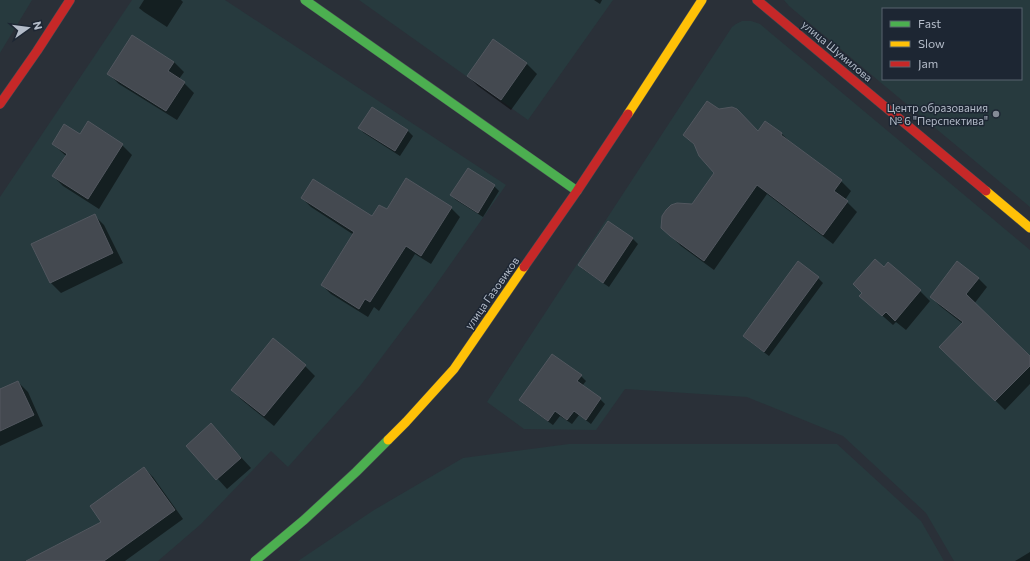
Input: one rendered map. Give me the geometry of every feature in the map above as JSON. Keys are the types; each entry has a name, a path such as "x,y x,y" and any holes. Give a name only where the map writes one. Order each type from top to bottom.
{"street":[{"path":"0,104 70,0"},
{"path":"306,0 577,191"},
{"name":"улица Газовиков","path":"255,561 304,520 356,472 406,422 454,369 577,191 702,0"},
{"name":"улица Шумилова","path":"757,0 1030,228"}],"green space":[{"path":"0,0 32,0 0,53"},
{"path":"132,0 225,0 506,185 433,289 360,386 288,467 271,451 201,524 158,561 0,561 0,197"},
{"path":"359,0 613,0 528,120"},
{"path":"784,0 1030,0 1030,207 789,6"},
{"path":"742,21 751,21 760,24 1030,250 1030,561 954,561 926,513 843,436 747,397 625,389 596,430 524,429 487,402 732,27"},
{"path":"569,444 837,444 921,521 944,561 298,561 374,510 463,458"}],"building":[{"path":"132,35 174,62 168,71 185,82 166,111 107,74"},
{"path":"493,39 527,63 501,100 467,76"},
{"path":"707,101 719,109 732,107 737,109 758,131 765,121 782,133 781,135 842,180 834,191 848,201 823,235 757,185 704,261 661,228 662,216 666,210 671,205 677,203 692,204 714,173 699,156 694,144 683,135"},
{"path":"372,107 408,130 395,151 358,128"},
{"path":"88,121 123,144 88,199 52,176 67,154 52,144 64,124 80,134"},
{"path":"468,168 495,185 478,213 450,195"},
{"path":"406,178 452,207 421,256 406,246 370,302 365,299 359,309 321,285 354,232 301,198 313,179 372,216 379,205 387,209"},
{"path":"95,214 113,253 50,283 31,244"},
{"path":"608,221 633,238 603,283 578,265"},
{"path":"875,259 884,267 888,262 921,290 895,321 886,312 882,316 859,296 862,293 853,284"},
{"path":"798,261 819,277 764,352 743,336"},
{"path":"957,261 979,278 966,294 1030,356 1030,366 995,401 939,347 963,322 930,297"},
{"path":"273,338 306,365 264,416 231,390"},
{"path":"552,354 582,375 577,381 601,398 586,420 574,411 567,420 555,411 548,421 519,400"},
{"path":"18,381 34,415 0,431 0,389"},
{"path":"211,423 241,458 216,480 186,446"},
{"path":"144,467 175,510 104,561 26,561 101,522 90,506"}],"traffic: fast":[{"path":"305,0 577,191"},
{"path":"255,561 304,520 388,440"}],"traffic: slow":[{"path":"628,114 702,0"},
{"path":"986,191 1030,228"},
{"path":"388,440 454,369 524,267"}],"traffic: jam":[{"path":"0,104 70,0"},
{"path":"757,0 986,191"},
{"path":"524,267 628,114"}],"place":[{"name":"Центр образования № 6 \"Перспектива\"","path":"996,114"}]}
